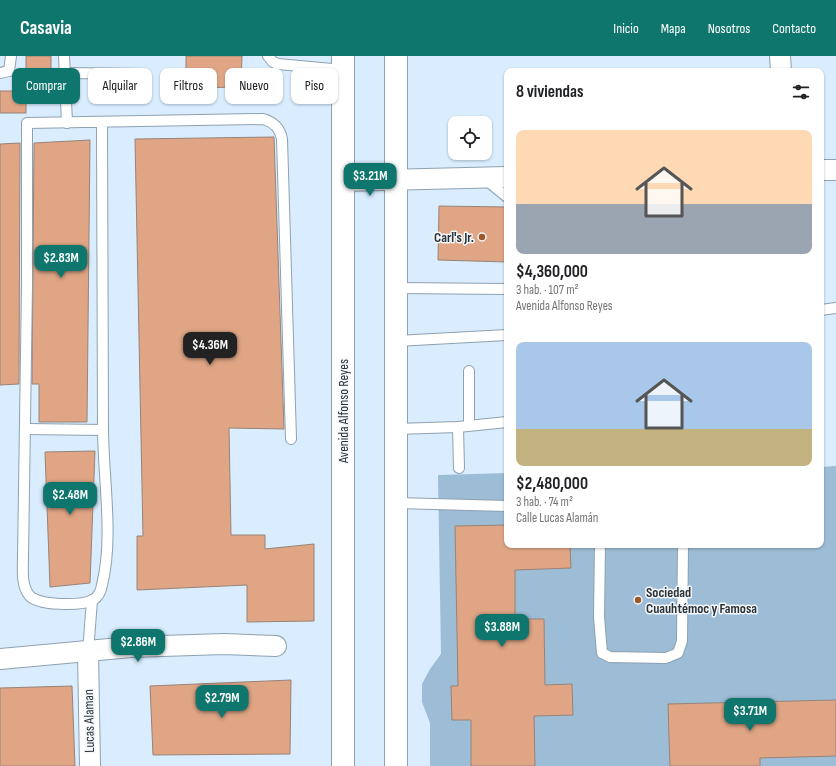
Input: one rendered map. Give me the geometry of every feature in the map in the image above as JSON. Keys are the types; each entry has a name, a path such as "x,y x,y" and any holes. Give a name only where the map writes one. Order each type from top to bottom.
{"highway":[{"path":"396,56 396,766"},
{"name":"Avenida Alfonso Reyes","path":"343,63 343,766"}],"street":[{"path":"780,56 780,68"},
{"path":"824,170 836,170"},
{"path":"343,181 504,177"},
{"path":"0,659 131,647 177,645 276,646"},
{"name":"Lucas Alaman","path":"88,652 90,766"}],"lane":[{"path":"0,73 9,71 11,56"},
{"path":"64,56 65,68"},
{"path":"268,56 273,62 278,64 343,63"},
{"path":"66,104 67,123"},
{"path":"102,123 103,430 106,514 106,558 102,586 98,595 92,600 82,602 41,602 33,599 24,587 27,123 102,123 263,119 271,121 279,129 282,139 291,438"},
{"path":"484,178 504,195"},
{"path":"396,288 504,288"},
{"path":"824,310 836,308"},
{"path":"396,341 504,335"},
{"path":"459,468 469,371"},
{"path":"396,429 504,422"},
{"path":"26,429 103,430"},
{"path":"396,503 504,506"},
{"path":"600,548 599,617 602,653 610,657 666,658 678,653 682,641 683,548"},
{"path":"88,652 92,600"}],"shaded area":[{"name":"Sociedad Cuauhtémoc y Famosa","path":"836,466 836,766 430,766 430,723 422,702 422,684 430,669 441,654 438,475 504,473 504,548 824,548 824,467"}],"building":[{"path":"26,56 51,56 51,68 26,68"},
{"path":"186,56 242,56 242,68 225,68 225,87 217,87 217,68 186,68"},
{"path":"0,91 12,91 12,104 26,104 26,113 0,113"},
{"path":"274,137 284,429 229,428 231,535 265,535 265,549 314,544 314,621 247,622 247,585 137,590 137,536 143,536 135,139"},
{"path":"90,140 87,422 39,422 39,384 32,384 34,143"},
{"path":"20,143 19,384 0,385 0,144"},
{"path":"439,206 504,207 504,262 438,260"},
{"path":"95,451 90,583 50,587 45,452"},
{"path":"504,525 504,548 570,548 571,568 515,570 515,619 544,619 545,685 572,684 573,715 534,716 535,766 471,766 471,720 452,720 451,686 458,686 455,526"},
{"path":"291,680 290,754 153,755 150,686"},
{"path":"72,686 75,766 0,766 0,688"},
{"path":"836,700 836,756 760,758 760,766 670,766 668,704"}],"place":[{"name":"Carl's Jr.","path":"482,237"},
{"name":"Sociedad Cuauhtémoc y Famosa","path":"638,600"}]}
